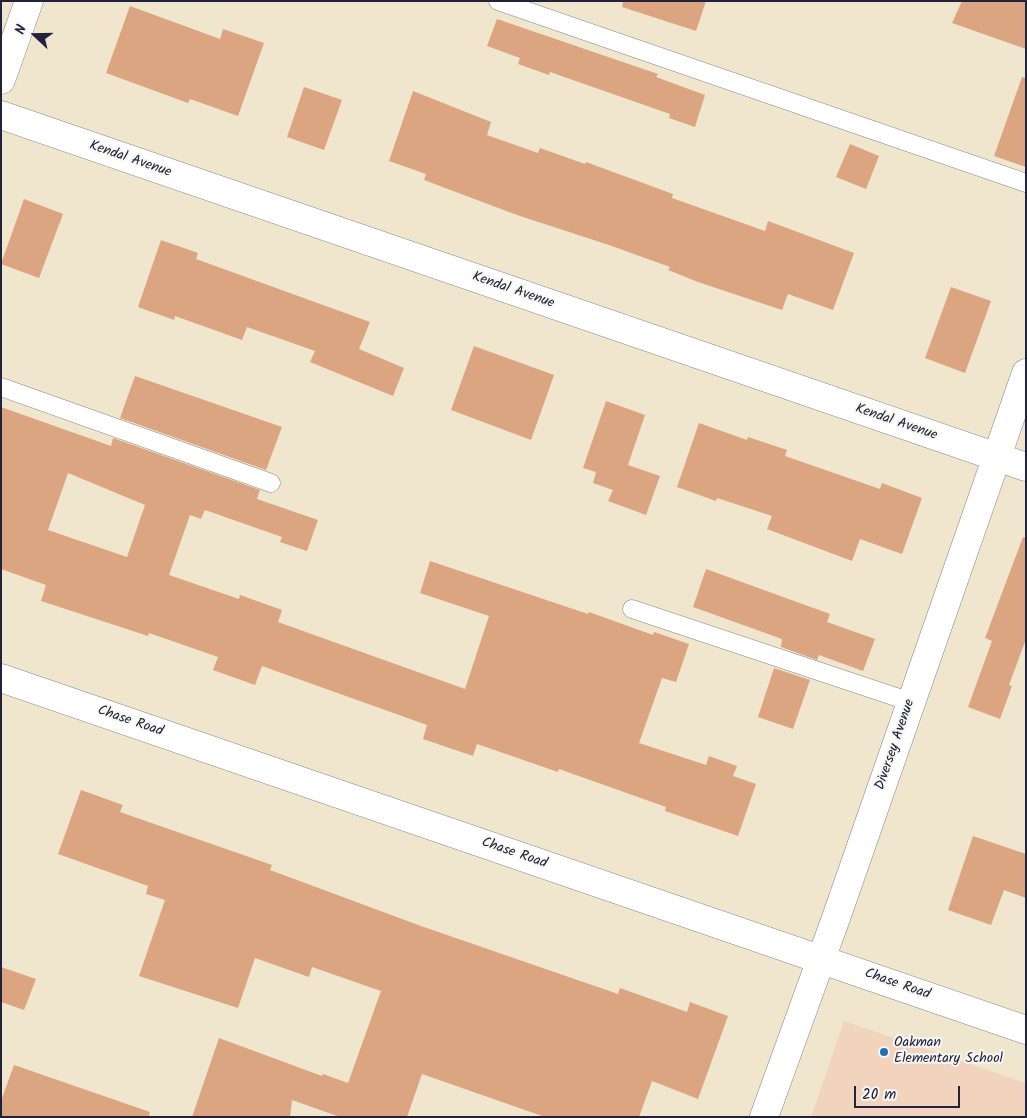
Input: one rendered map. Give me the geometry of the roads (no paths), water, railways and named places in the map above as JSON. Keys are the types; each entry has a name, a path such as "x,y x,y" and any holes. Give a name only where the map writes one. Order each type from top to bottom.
{"street":[{"path":"1,80 29,1"},
{"name":"Kendal Avenue","path":"1,115 1026,467"},
{"name":"Diversey Avenue","path":"764,1117 1026,373"},
{"name":"Chase Road","path":"1,678 1026,1030"}],"lane":[{"path":"498,1 1026,183"},
{"path":"1,387 271,483"},
{"path":"632,609 911,702"}],"place":[{"name":"Oakman Elementary School","path":"884,1052"}]}
